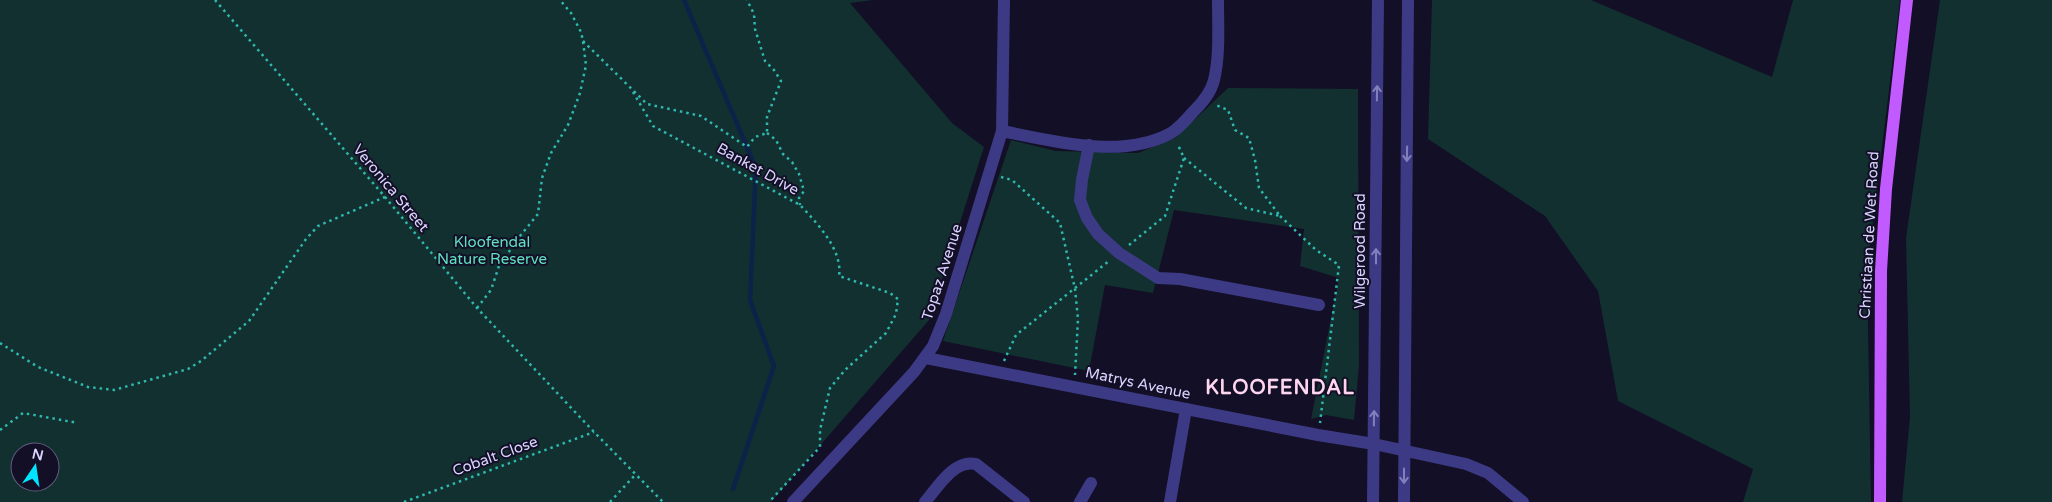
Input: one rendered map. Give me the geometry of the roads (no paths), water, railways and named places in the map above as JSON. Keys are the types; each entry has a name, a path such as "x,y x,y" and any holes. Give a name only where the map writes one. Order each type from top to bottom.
{"main road":[{"name":"Christiaan de Wet Road","path":"1880,502 1880,271 1886,189 1907,0"}],"street":[{"name":"Topaz Avenue","path":"796,501 926,358 933,346 946,314 1002,131 1004,0"},
{"path":"1002,131 1072,145 1117,146 1148,142 1172,132 1204,100 1214,81 1217,55 1218,0"},
{"name":"Wilgerood Road","path":"1373,502 1378,0"},
{"path":"1404,502 1408,0"},
{"path":"1089,145 1080,200 1087,218 1098,234 1119,253 1158,278 1180,279 1319,305"},
{"name":"Matrys Avenue","path":"926,358 1374,444 1476,467 1499,481 1523,502"},
{"path":"1170,502 1186,409"},
{"path":"925,502 958,465 969,462 976,464 1024,502"},
{"path":"1080,502 1091,483"}],"waterway":[{"path":"684,0 756,168 750,300 774,366 733,489"}],"district":[{"name":"KLOOFENDAL","path":"1280,387"}],"park label":[{"name":"Kloofendal Nature Reserve","path":"492,250"}]}
